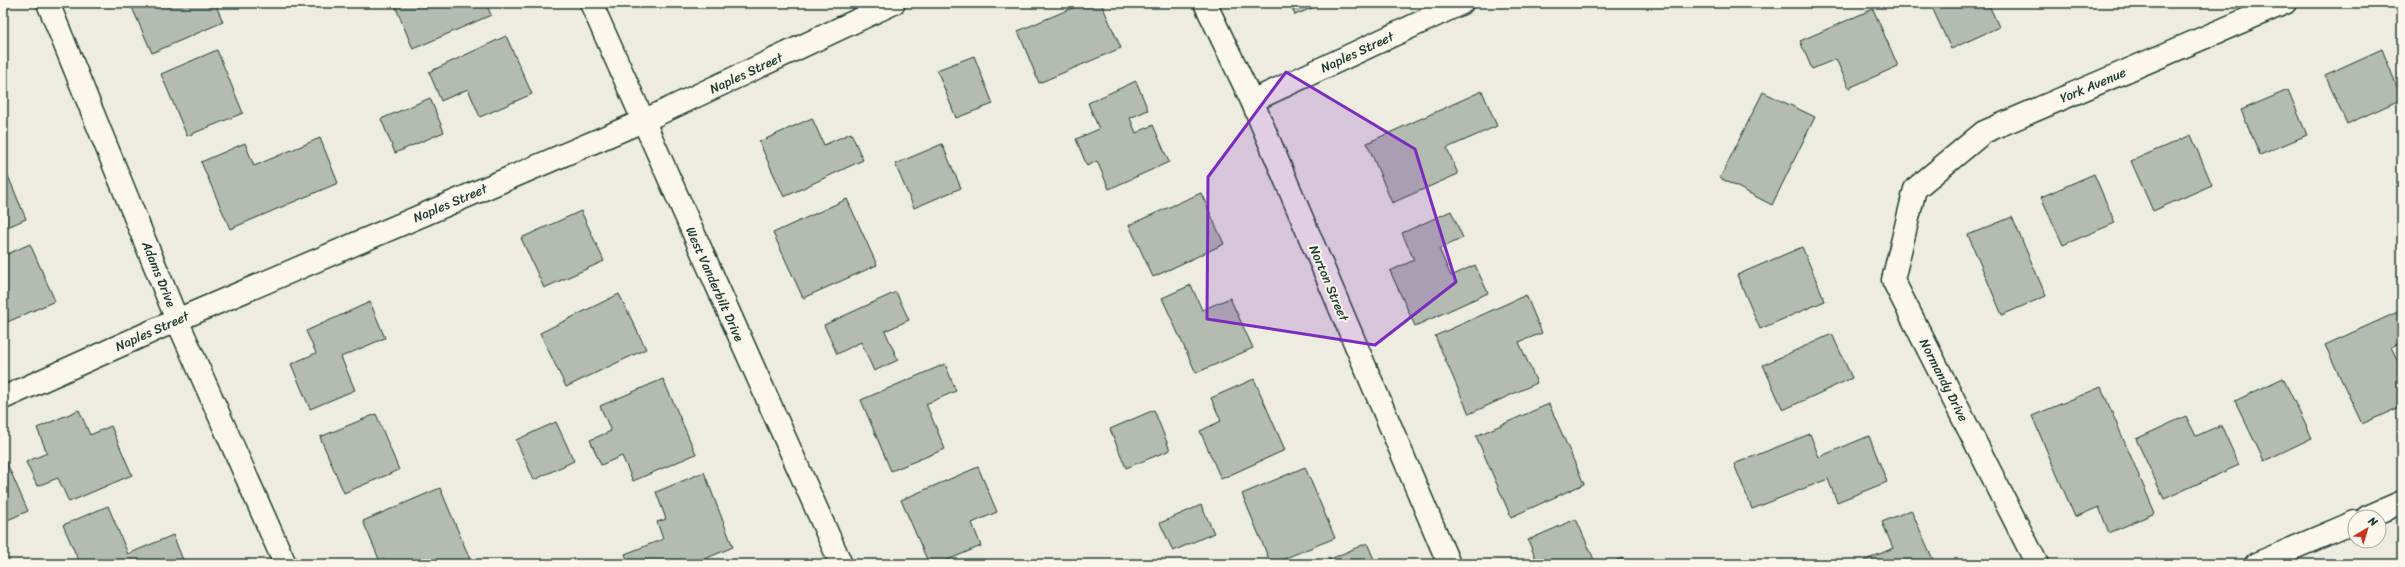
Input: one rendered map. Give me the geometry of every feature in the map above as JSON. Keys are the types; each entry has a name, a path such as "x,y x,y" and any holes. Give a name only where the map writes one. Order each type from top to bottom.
{"street":[{"name":"Adams Drive","path":"48,3 177,320 285,564"},
{"name":"West Vanderbilt Drive","path":"591,3 841,564"},
{"name":"Naples Street","path":"3,398 177,320 643,121 894,3"},
{"name":"Norton Street","path":"1205,3 1252,101 1449,564"},
{"name":"Naples Street","path":"1252,101 1462,3"},
{"name":"York Avenue","path":"1915,189 1984,132 2285,3"},
{"name":"Normandy Drive","path":"1915,189 1893,280 2037,564"},
{"path":"2386,509 2402,502"},
{"path":"2256,564 2347,525"}],"highlighted area":[{"path":"1286,72 1415,149 1456,282 1375,345 1207,319 1208,177"}],"building":[{"path":"130,3 215,3 223,22 152,53"},
{"path":"394,3 486,3 491,15 413,49"},
{"path":"1084,3 1101,3 1121,48 1039,83 1018,31"},
{"path":"1290,3 1324,3 1295,15"},
{"path":"1930,3 1988,3 1999,27 1951,49"},
{"path":"1873,9 1898,66 1849,88 1836,59 1812,69 1800,41"},
{"path":"506,36 532,94 480,117 468,89 441,101 429,72"},
{"path":"2382,49 2402,99 2347,124 2325,75"},
{"path":"217,50 243,113 187,136 161,74"},
{"path":"974,56 993,104 956,118 937,70"},
{"path":"1136,81 1148,110 1130,118 1136,133 1153,125 1169,162 1109,189 1097,161 1087,166 1076,139 1099,129 1088,103"},
{"path":"2288,90 2307,135 2260,155 2241,110"},
{"path":"1482,91 1497,126 1447,148 1458,174 1392,203 1367,143"},
{"path":"1763,92 1815,117 1772,205 1720,178"},
{"path":"430,98 444,132 395,153 381,119"},
{"path":"812,118 824,145 851,133 863,160 784,197 759,142"},
{"path":"2191,135 2212,185 2153,211 2131,161"},
{"path":"320,138 338,183 230,229 201,162 245,143 254,166"},
{"path":"942,144 961,188 914,208 895,164"},
{"path":"3,164 26,219 3,229"},
{"path":"2094,174 2115,223 2063,245 2041,197"},
{"path":"1201,193 1224,244 1153,277 1129,225"},
{"path":"847,199 877,265 803,298 773,233"},
{"path":"581,211 604,261 544,288 521,238"},
{"path":"1451,211 1463,238 1439,249 1451,276 1475,265 1488,293 1415,326 1390,271 1414,260 1402,233"},
{"path":"2012,217 2046,296 2002,315 1968,235"},
{"path":"30,244 55,301 3,324 3,256"},
{"path":"1802,247 1825,301 1760,329 1737,275"},
{"path":"1191,285 1202,310 1230,298 1253,348 1196,373 1162,298"},
{"path":"896,292 909,320 885,331 898,360 874,371 861,342 837,354 824,325"},
{"path":"619,294 646,349 566,387 540,333"},
{"path":"1526,295 1542,333 1519,342 1537,383 1469,414 1435,336"},
{"path":"370,302 385,338 341,357 355,390 310,409 291,364 316,353 306,331"},
{"path":"2402,310 2402,342 2391,347 2402,370 2402,406 2362,424 2325,345"},
{"path":"1832,334 1852,378 1783,410 1763,365"},
{"path":"945,364 956,391 926,404 945,449 891,471 861,400"},
{"path":"2283,378 2312,438 2264,461 2235,401"},
{"path":"663,379 696,454 633,481 622,456 601,465 590,440 611,431 600,406"},
{"path":"1254,379 1285,450 1221,479 1200,431 1221,421 1211,398"},
{"path":"2101,387 2155,513 2109,533 2099,507 2075,517 2032,416"},
{"path":"1549,404 1584,484 1511,517 1476,436"},
{"path":"79,410 90,435 111,426 132,475 69,502 58,478 37,486 26,462 47,453 37,428"},
{"path":"1154,410 1170,450 1126,468 1110,429"},
{"path":"376,414 399,470 344,493 320,437"},
{"path":"2186,416 2196,436 2221,425 2239,465 2164,499 2136,439"},
{"path":"556,422 574,461 534,480 516,440"},
{"path":"1810,434 1819,457 1869,436 1887,482 1837,502 1828,479 1752,509 1734,464"},
{"path":"6,461 28,511 3,522 3,462"},
{"path":"978,467 997,512 972,523 981,546 938,564 929,564 901,500"},
{"path":"1305,467 1335,538 1271,564 1242,494"},
{"path":"704,472 733,547 693,564 629,564 625,554 663,539 657,522 666,519 656,492"},
{"path":"440,488 472,564 381,564 363,521"},
{"path":"1201,505 1214,533 1173,551 1160,523"},
{"path":"108,506 128,554 173,535 183,560 173,564 80,564 63,525"},
{"path":"1911,510 1935,564 1865,564 1864,561 1893,548 1882,522"},
{"path":"1576,519 1596,564 1538,564 1528,540"},
{"path":"1367,543 1376,564 1319,564"},
{"path":"1622,558 1624,564 1608,564"}]}
